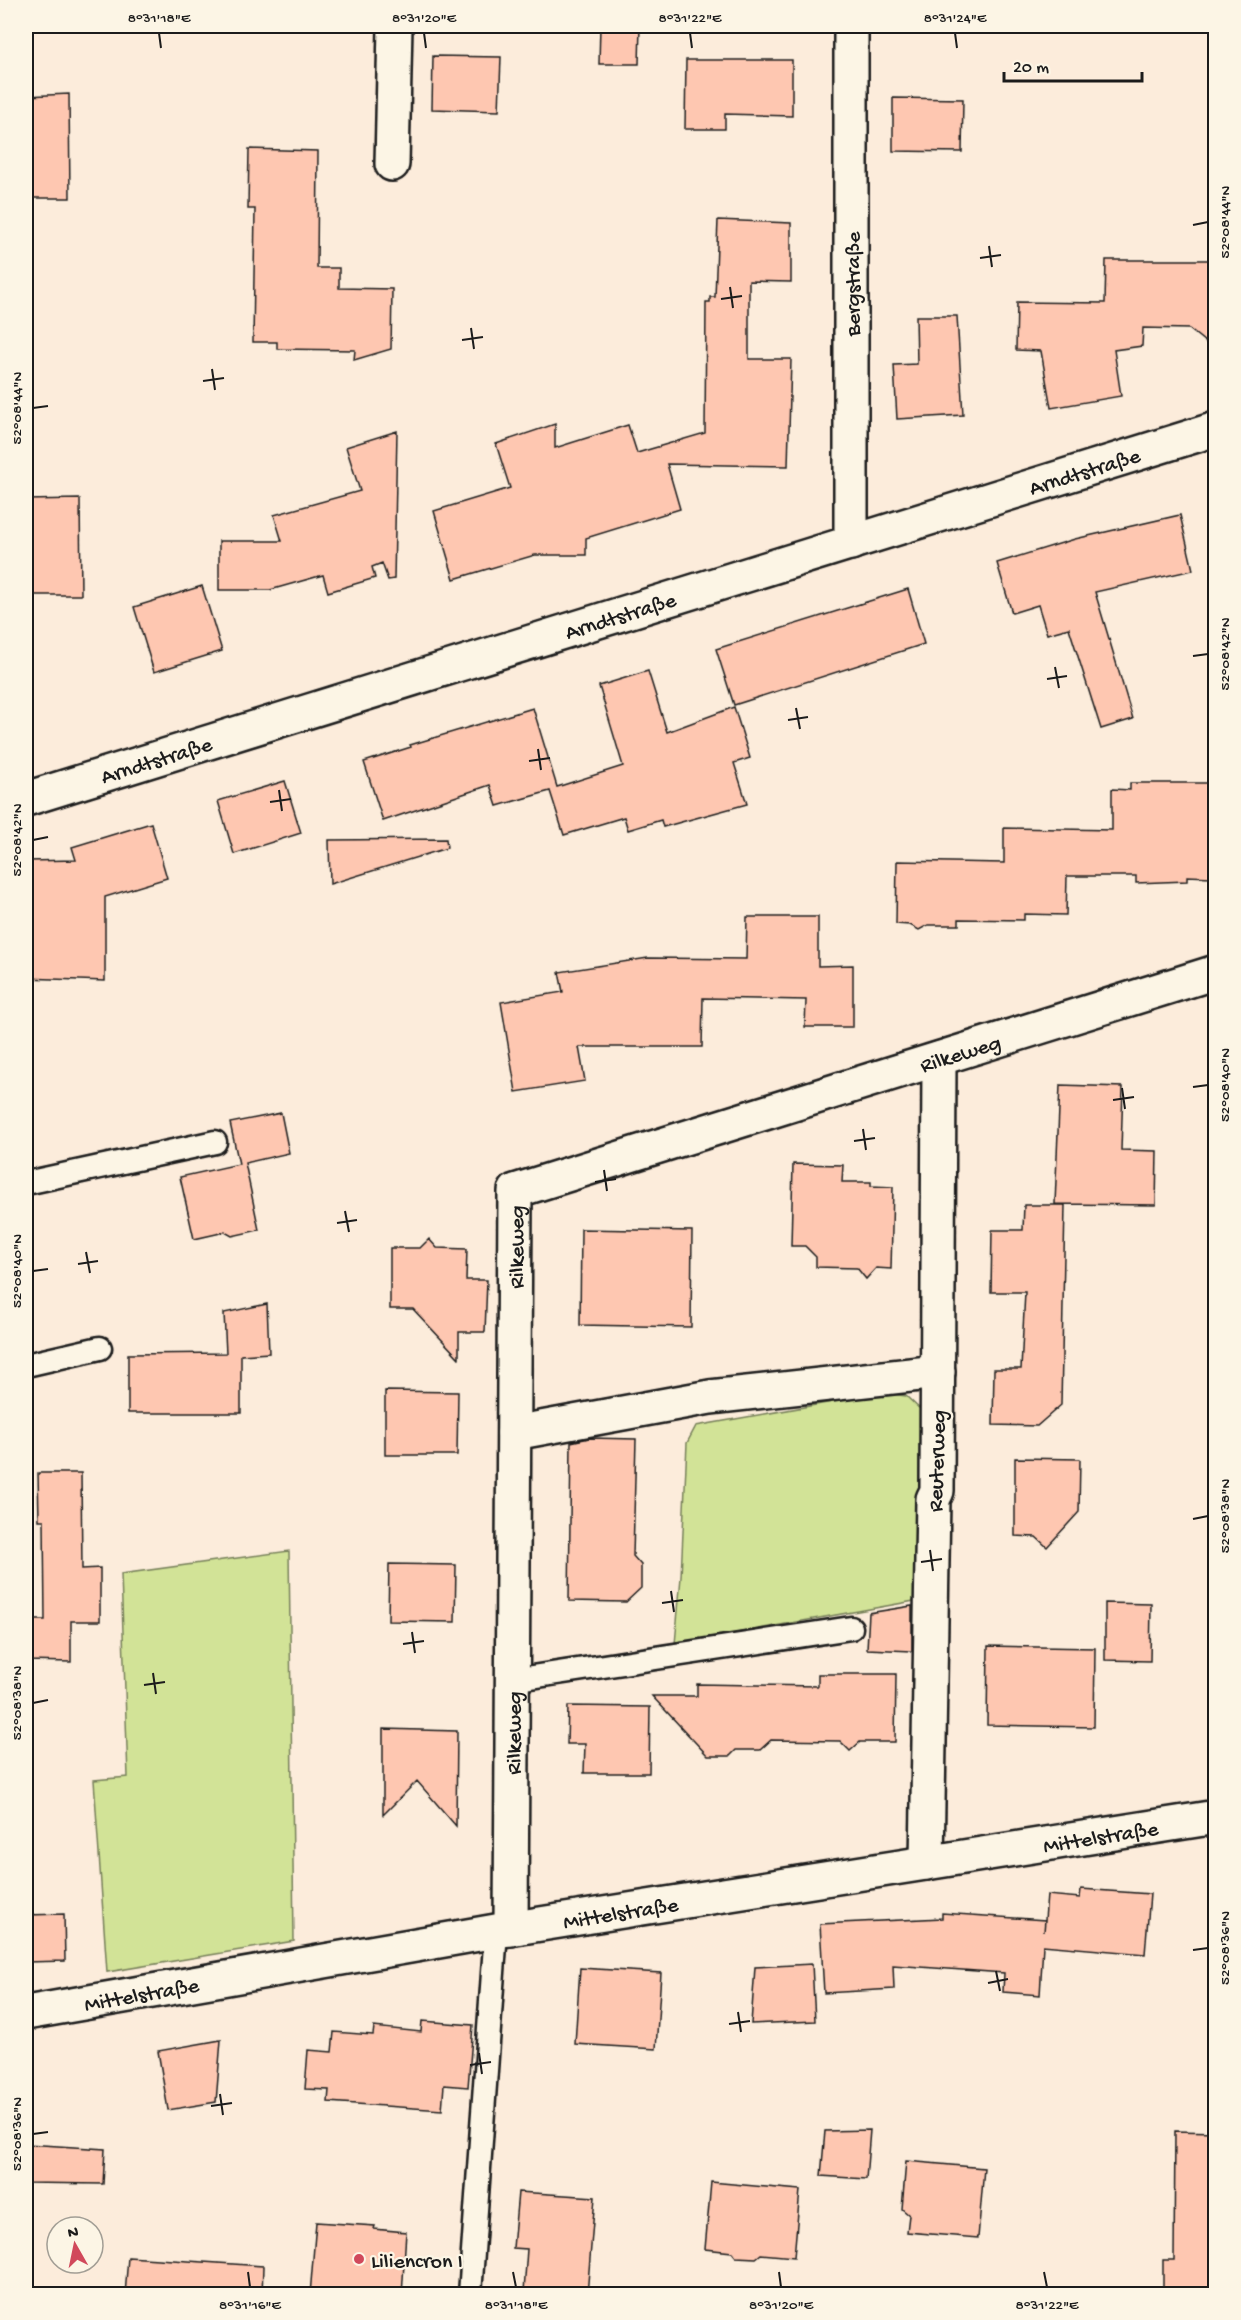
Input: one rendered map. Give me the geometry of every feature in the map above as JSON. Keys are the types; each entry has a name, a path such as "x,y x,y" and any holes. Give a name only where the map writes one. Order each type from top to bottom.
{"street":[{"path":"392,164 395,26"},
{"name":"Bergstraße","path":"851,26 851,543"},
{"name":"Arndtstraße","path":"26,799 1215,429"},
{"name":"Rilkeweg","path":"504,1930 512,1680 515,1191 1215,972"},
{"name":"Reuterweg","path":"927,1863 938,1372 939,1059"},
{"path":"514,1433 710,1397 938,1372"},
{"name":"Mittelstraße","path":"26,2013 504,1930 1215,1817"}],"lane":[{"path":"26,1183 215,1142"},
{"path":"26,1365 100,1348"},
{"path":"512,1680 850,1628"},
{"path":"470,2295 504,1930"}],"green space":[{"path":"876,1392 906,1396 923,1412 925,1599 675,1644 681,1577 687,1443 696,1426 844,1400"},
{"path":"289,1551 294,1941 107,1972 94,1780 128,1777 121,1574"}],"building":[{"path":"600,26 640,26 639,64 599,64"},
{"path":"433,56 501,57 499,111 432,109"},
{"path":"686,60 792,60 792,116 725,114 725,129 685,129"},
{"path":"69,94 70,198 26,198 26,96"},
{"path":"893,98 963,99 962,152 893,151"},
{"path":"249,149 318,151 317,268 339,268 339,288 392,289 391,349 354,360 355,350 277,349 277,342 253,342 255,209 248,209"},
{"path":"718,220 791,223 791,282 749,281 749,359 791,359 788,466 667,464 680,509 586,538 586,555 535,555 454,579 434,511 510,488 496,444 555,424 555,448 628,425 637,453 705,433 706,302 710,302 710,297 715,297"},
{"path":"1106,260 1215,260 1215,350 1189,329 1143,328 1142,346 1114,350 1121,396 1051,408 1041,351 1016,350 1017,302 1105,303"},
{"path":"916,316 957,316 963,415 897,419 894,365 917,364"},
{"path":"397,431 394,579 388,580 382,563 372,567 375,578 328,592 323,575 270,590 219,590 219,541 282,541 274,515 360,491 346,447"},
{"path":"80,499 81,595 26,595 26,500"},
{"path":"1180,515 1193,570 1095,592 1133,719 1101,729 1069,628 1047,634 1038,605 1012,613 997,563 1075,539"},
{"path":"202,586 222,651 154,672 134,607"},
{"path":"908,589 924,644 734,705 716,649"},
{"path":"648,671 667,732 734,707 750,758 734,763 747,804 663,827 661,820 628,830 624,817 564,835 550,791 497,806 490,785 383,821 364,762 411,747 410,745 533,708 557,787 623,766 599,686"},
{"path":"285,781 301,833 234,854 218,801"},
{"path":"1130,783 1212,783 1212,877 1187,876 1187,881 1136,883 1136,876 1067,876 1066,915 1024,914 1024,920 959,919 959,925 928,925 919,930 910,925 896,924 897,861 1004,863 1004,828 1112,830 1112,789 1130,790"},
{"path":"151,823 167,878 105,897 105,981 26,978 27,861 76,860 72,847"},
{"path":"446,839 447,848 330,884 329,840"},
{"path":"747,917 818,917 818,966 853,965 853,1027 805,1027 806,1000 703,998 702,1047 579,1047 585,1081 516,1092 501,1002 563,992 559,972 648,958 746,959"},
{"path":"1060,1085 1123,1087 1121,1150 1157,1151 1156,1205 1055,1204"},
{"path":"281,1113 289,1153 245,1163 259,1230 232,1236 225,1232 194,1239 180,1177 239,1164 230,1123"},
{"path":"793,1164 843,1165 842,1182 871,1182 871,1186 893,1187 891,1269 876,1268 866,1279 857,1268 816,1267 816,1257 805,1246 791,1246"},
{"path":"1024,1205 1065,1205 1061,1405 1037,1426 993,1425 994,1369 1021,1369 1025,1292 991,1292 992,1230 1023,1230"},
{"path":"581,1229 692,1231 691,1327 580,1325"},
{"path":"429,1239 437,1248 467,1249 466,1280 487,1280 485,1332 459,1332 459,1358 413,1309 390,1309 390,1248 420,1248"},
{"path":"267,1304 269,1353 241,1355 241,1413 128,1413 128,1354 226,1353 224,1313"},
{"path":"385,1391 458,1392 457,1455 385,1455"},
{"path":"589,1438 636,1439 633,1556 641,1565 641,1588 626,1602 569,1601 571,1442"},
{"path":"1015,1458 1080,1459 1079,1512 1047,1547 1036,1537 1015,1536"},
{"path":"38,1473 81,1473 82,1569 100,1568 100,1621 71,1621 71,1662 26,1661 26,1620 45,1620 44,1520 39,1520"},
{"path":"389,1564 456,1565 455,1622 388,1621"},
{"path":"1105,1603 1151,1604 1150,1661 1105,1660"},
{"path":"912,1606 912,1651 867,1649 869,1613"},
{"path":"988,1646 1095,1648 1094,1727 987,1725"},
{"path":"818,1674 896,1674 895,1742 860,1742 850,1751 840,1741 771,1740 760,1750 736,1750 730,1756 708,1756 652,1696 697,1696 697,1684 818,1686"},
{"path":"568,1706 650,1707 649,1773 584,1773 585,1744 567,1744"},
{"path":"383,1729 457,1731 456,1826 417,1781 383,1815"},
{"path":"1081,1889 1150,1894 1145,1954 1043,1945 1040,1995 1003,1992 1004,1973 893,1965 894,1989 824,1993 820,1924 942,1918 942,1913 1045,1920 1047,1895 1080,1898"},
{"path":"64,1914 65,1961 26,1962 26,1915"},
{"path":"812,1964 815,2021 751,2024 755,1967"},
{"path":"580,1968 661,1973 656,2049 575,2044"},
{"path":"422,2021 473,2025 468,2087 444,2085 442,2110 328,2102 329,2090 305,2089 308,2050 332,2052 334,2032 373,2035 374,2027 421,2032"},
{"path":"221,2040 216,2102 168,2110 158,2051"},
{"path":"870,2130 866,2179 821,2176 825,2131"},
{"path":"1175,2131 1215,2132 1215,2295 1163,2295 1163,2260 1174,2260"},
{"path":"26,2144 105,2149 103,2184 26,2183"},
{"path":"906,2161 984,2168 978,2238 907,2232 909,2215 902,2209"},
{"path":"711,2182 800,2190 794,2257 761,2254 756,2258 736,2257 732,2252 705,2249"},
{"path":"518,2192 595,2197 587,2295 524,2292 527,2249 513,2248"},
{"name":"Liliencron I","path":"316,2222 375,2226 374,2229 406,2232 402,2295 310,2295"},
{"path":"128,2257 263,2266 262,2295 125,2295"}],"place":[{"name":"Liliencron I","path":"359,2259"}]}
